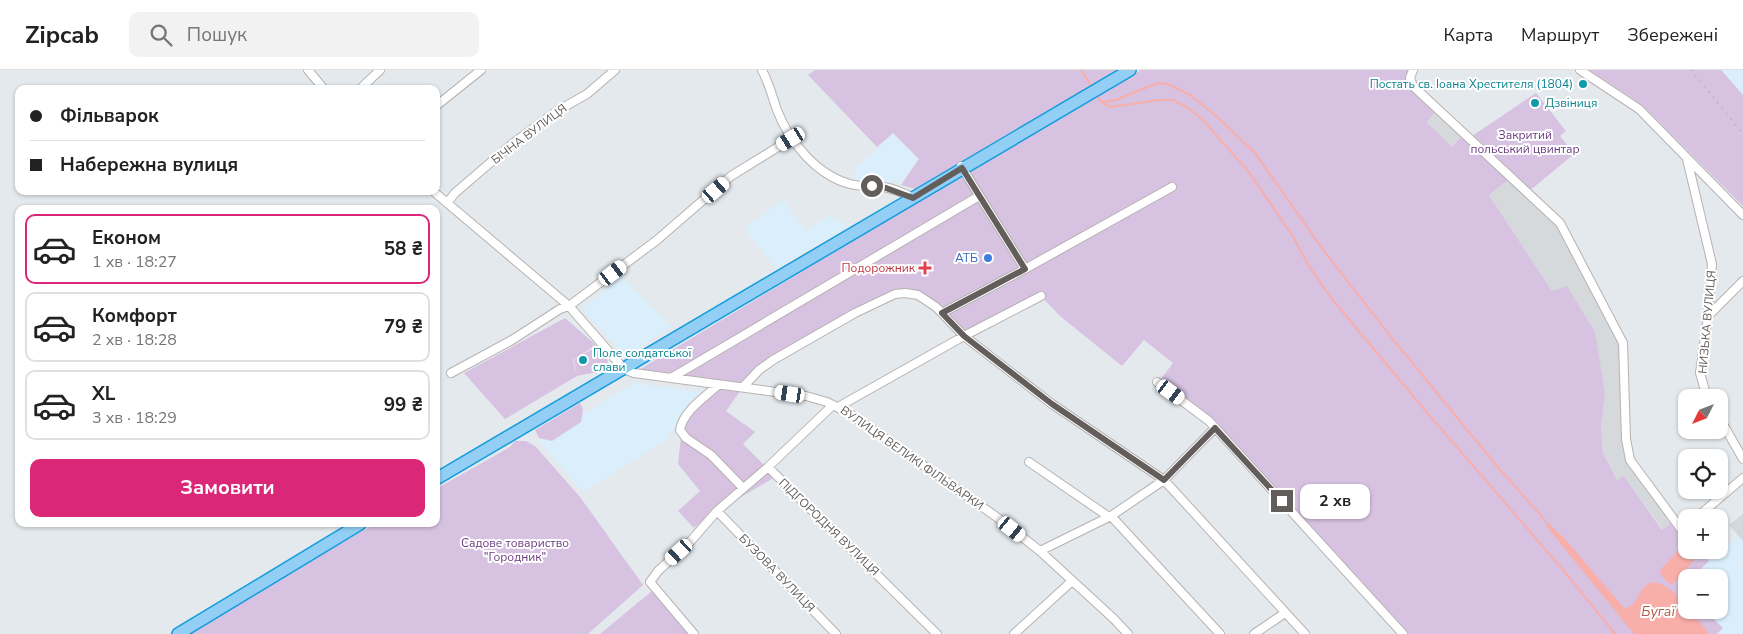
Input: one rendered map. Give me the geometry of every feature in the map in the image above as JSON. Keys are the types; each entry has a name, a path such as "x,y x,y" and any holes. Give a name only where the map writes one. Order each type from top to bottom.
{"highway":[{"path":"440,477 913,198 962,167 1130,70"},
{"path":"178,634 355,527"}],"street":[{"path":"308,70 321,85"},
{"path":"364,85 380,70"},
{"path":"440,103 481,70"},
{"name":"БІЧНА ВУЛИЦЯ","path":"447,203 455,192 512,144 557,111 587,94 615,70"},
{"path":"762,70 791,139 816,165 834,178 857,185 886,188 913,198"},
{"path":"1413,70 1410,78 1413,86 1560,223 1623,343 1626,439 1630,460 1678,520"},
{"path":"1580,70 1639,110 1743,215"},
{"path":"451,373 512,340 560,309 569,306 656,240 731,176 791,139"},
{"name":"НИЗЬКА ВУЛИЦЯ","path":"1687,159 1712,264 1708,316 1700,373 1705,389"},
{"path":"962,167 1025,269"},
{"path":"942,313 1172,187"},
{"path":"438,195 569,306 624,369"},
{"path":"671,378 979,196"},
{"path":"1708,316 1743,280"},
{"path":"743,387 759,370 773,360 855,314 895,294 918,295 942,313 964,336 1052,404 1164,480 1305,634"},
{"path":"768,467 836,406 1041,296"},
{"name":"ВУЛИЦЯ ВЕЛИКІ ФІЛЬВАРКИ","path":"624,369 634,373 811,397 836,406 926,466 998,518 1040,552 1128,634"},
{"path":"1157,382 1199,412 1215,428 1403,634"},
{"path":"718,384 688,413 681,423 680,430 686,438 711,455 743,488"},
{"path":"1040,552 1110,516 1164,480 1215,428"},
{"path":"1728,433 1743,459"},
{"path":"1029,462 1110,516 1220,634"},
{"name":"ПІДГОРОДНЯ ВУЛИЦЯ","path":"694,634 650,582 658,571 689,543 717,511 768,467 937,634"},
{"path":"1707,509 1743,478"},
{"name":"БУЗОВА ВУЛИЦЯ","path":"717,511 836,634"},
{"path":"1014,634 1072,581"},
{"path":"1254,634 1285,613"}],"shaded area":[{"path":"1721,70 1743,70 1743,95"},
{"path":"1438,109 1465,133 1452,147 1427,122"},
{"path":"893,135 918,159 900,184 895,180 891,184 854,185 857,167"},
{"path":"1511,178 1560,223 1623,343 1630,460 1674,521 1663,530 1624,476 1617,480 1603,453 1601,427 1605,394 1552,291 1489,195"},
{"path":"783,200 806,231 830,215 847,227 776,268 744,229"},
{"path":"622,277 672,327 625,357 582,309"},
{"path":"634,383 700,392 665,441 583,492 539,441"},
{"path":"1743,514 1743,541 1729,525"},
{"path":"1739,536 1743,541 1743,559 1740,563 1743,566 1743,634 1717,634 1722,628 1713,619 1728,619 1728,569 1701,569 1711,559 1728,559 1728,546"}],"green space":[{"path":"815,70 1122,70 1064,101 915,189 901,185 919,159 893,133 877,147 808,75"},
{"name":"Закритий польський цвинтар","path":"1141,70 1413,70 1410,78 1438,109 1427,122 1452,147 1465,133 1471,138 1536,93 1566,131 1560,136 1574,154 1528,192 1512,177 1489,195 1552,291 1567,286 1595,332 1605,394 1601,427 1603,453 1617,480 1624,476 1662,530 1674,521 1678,526 1678,559 1707,559 1709,561 1700,569 1678,569 1678,619 1714,619 1723,628 1717,634 1408,634 1218,425 1159,382 1173,363 1144,340 1122,366 1060,316 1041,296 964,336 927,299 895,294 773,360 743,387 726,411 755,432 743,444 777,476 717,511 715,509 694,528 678,511 700,491 678,464 681,436 686,417 709,384 634,373 969,171"},
{"path":"1589,70 1721,70 1743,95 1743,206 1641,104"},
{"path":"565,318 596,345 573,360 577,376 505,419 464,373"},
{"path":"597,346 607,359 608,370 577,376 574,360"},
{"path":"580,403 583,409 581,422 552,441 539,438 535,430"},
{"name":"Садове товариство \"Городник\"","path":"515,441 526,441 535,446 580,497 643,585 588,634 189,634 230,607 370,527 440,527 440,487 510,447"},
{"path":"652,591 689,634 600,634"}],"water":[{"name":"Бугаї","path":"1544,519 1565,539 1624,608 1629,607 1635,601 1641,590 1648,584 1658,583 1671,590 1678,597 1678,619 1697,619 1708,634 1634,634 1547,527"},
{"path":"1678,551 1678,559 1693,559 1687,569 1678,569 1678,580 1671,584 1660,573 1661,569"}],"waterway":[{"path":"1081,70 1092,87"},
{"path":"1097,95 1101,102 1116,100 1159,83 1168,84 1190,95 1214,114 1255,153 1324,251 1392,338 1496,465 1544,519"},
{"path":"1101,102 1111,107 1159,100 1173,100 1201,118 1248,171 1292,235 1310,268 1332,299 1564,571 1615,634"}],"railway":[{"path":"1691,70 1743,134"}],"place":[{"name":"Постать св. Іоана Хрестителя (1804)","path":"1583,84"},
{"name":"Дзвіниця","path":"1535,103"},
{"name":"АТБ","path":"988,258"},
{"name":"Подорожник","path":"925,268"},
{"name":"Поле солдатської слави","path":"583,360"}],"route":[{"path":"872,186 886,188 913,198 962,168 1025,269 942,313 953,325 964,336 1052,404 1164,480 1215,428 1282,501"}]}
